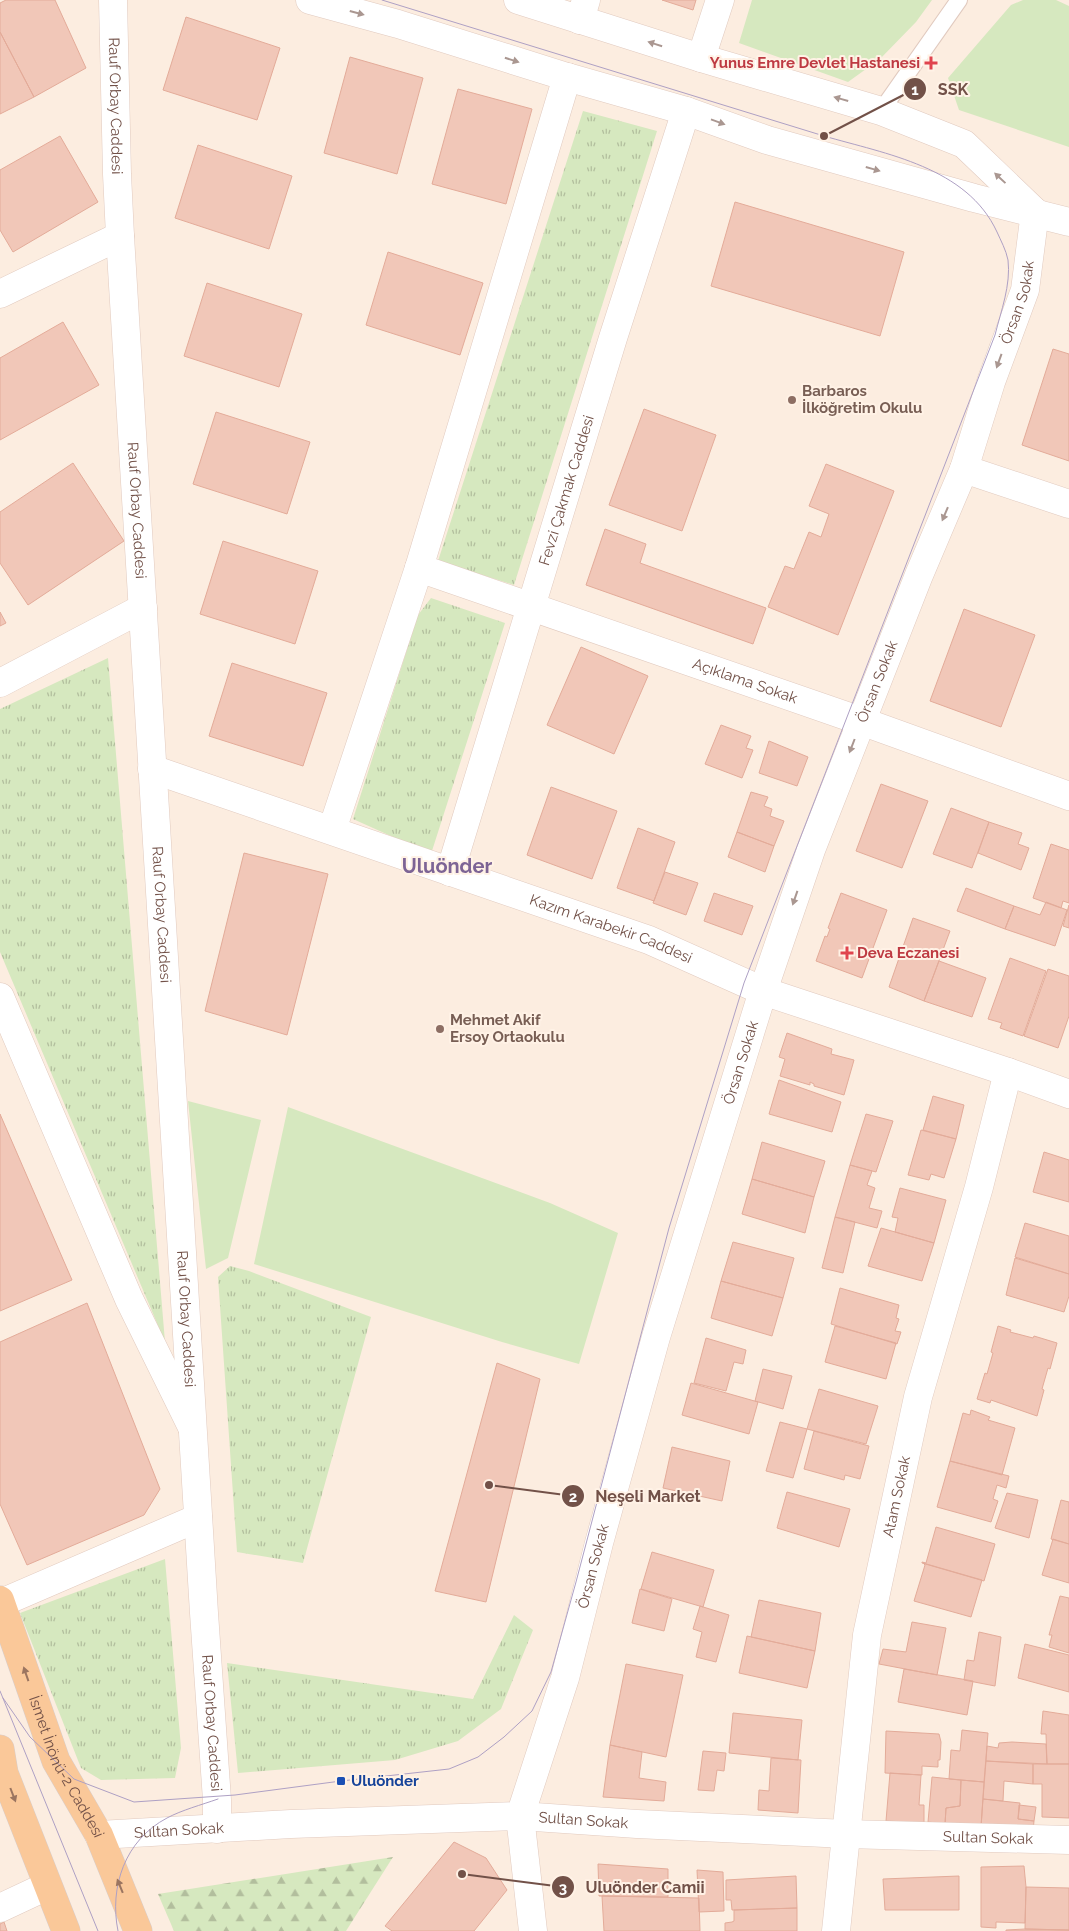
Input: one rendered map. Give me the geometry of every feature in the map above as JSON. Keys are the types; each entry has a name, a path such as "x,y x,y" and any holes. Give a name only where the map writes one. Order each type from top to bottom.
{"main road":[{"name":"İsmet İnönü-2 Caddesi","path":"1,1601 56,1762 99,1835 138,1931"},
{"path":"0,1749 4,1773 66,1931"}],"street":[{"name":"Rauf Orbay Caddesi","path":"113,0 120,236 192,1427 217,1800 217,1829"},
{"path":"310,0 398,24 567,77 686,111 767,140 974,198 1069,222"},
{"path":"518,0 583,10 701,58 881,112 964,144 1035,212"},
{"path":"701,58 720,0"},
{"path":"332,830 419,568 567,77"},
{"name":"Fevzi Çakmak Caddesi","path":"450,872 613,338 686,111"},
{"name":"Örsan Sokak","path":"533,1931 520,1816 565,1678 599,1543 656,1337 763,991 811,850 919,575 964,469 991,382 1025,290 1035,212"},
{"path":"0,294 120,236"},
{"path":"964,469 1069,504"},
{"name":"Açıklama Sokak","path":"419,568 861,721 1069,796"},
{"path":"0,683 143,608"},
{"name":"Kazım Karabekir Caddesi","path":"152,769 649,940 763,991 1069,1094"},
{"path":"0,997 129,1299 192,1427"},
{"name":"Atam Sokak","path":"836,1931 867,1635 918,1397 980,1187 1008,1072"},
{"path":"1,1601 198,1518"},
{"name":"Sultan Sokak","path":"99,1835 291,1824 520,1816 637,1824 846,1834 1069,1840"},
{"path":"0,1908 47,1886"}],"lane":[{"path":"881,112 959,0"}],"green space":[{"path":"752,0 932,0 916,22 880,59 848,82 739,43"},
{"path":"1023,0 1056,0 1069,6 1069,147 959,110 948,78 1011,5"},
{"path":"583,111 657,131 514,585 438,561"},
{"path":"431,598 505,623 431,854 353,819 418,615"},
{"path":"108,658 165,1342 0,952 0,709"},
{"path":"188,1101 261,1120 228,1258 206,1269"},
{"path":"288,1107 550,1203 618,1233 579,1364 502,1342 254,1264"},
{"path":"230,1266 249,1271 371,1317 303,1563 237,1552 218,1277"},
{"path":"165,1559 181,1748 175,1778 101,1780 81,1768 20,1613"},
{"path":"514,1615 533,1630 501,1709 458,1741 395,1760 238,1773 227,1663 473,1699"},
{"path":"393,1857 346,1931 174,1931 158,1894"}],"building":[{"path":"6,0 55,0 86,68 34,97 0,32 0,3"},
{"path":"662,0 696,0 693,10"},
{"path":"186,17 280,48 257,120 163,90"},
{"path":"0,32 34,97 0,114"},
{"path":"350,57 423,78 397,174 324,153"},
{"path":"458,89 532,109 506,204 432,184"},
{"path":"60,136 98,202 13,252 0,230 0,170"},
{"path":"198,145 292,176 269,249 175,218"},
{"path":"735,202 904,252 880,336 711,286"},
{"path":"388,252 483,283 460,355 366,325"},
{"path":"207,283 302,314 279,387 184,356"},
{"path":"63,322 99,385 0,440 0,358"},
{"path":"1053,349 1069,354 1069,461 1022,445"},
{"path":"644,409 716,435 682,531 609,505"},
{"path":"216,412 310,442 287,514 193,484"},
{"path":"73,463 124,541 28,605 0,563 0,512"},
{"path":"826,464 894,491 838,635 768,607 785,566 794,569 809,532 821,537 829,514 809,506"},
{"path":"605,529 646,544 640,563 766,608 753,644 586,585"},
{"path":"223,541 318,571 295,644 200,614"},
{"path":"964,609 1035,635 1001,727 930,701"},
{"path":"0,612 6,623 0,626"},
{"path":"581,647 648,676 614,754 547,725"},
{"path":"232,663 327,693 303,766 209,736"},
{"path":"721,725 751,736 746,748 753,750 742,778 705,764"},
{"path":"769,741 808,757 797,786 759,773"},
{"path":"881,784 928,801 902,868 856,851"},
{"path":"551,787 617,811 592,879 527,855"},
{"path":"751,792 768,797 764,806 772,809 770,816 784,821 774,846 737,832"},
{"path":"951,808 989,822 972,868 933,854"},
{"path":"989,822 1022,833 1018,844 1029,848 1021,870 978,853"},
{"path":"638,828 675,842 654,901 617,888"},
{"path":"737,832 774,846 765,872 728,857"},
{"path":"1051,844 1069,850 1069,903 1063,901 1061,908 1033,898"},
{"path":"244,853 328,874 287,1035 205,1011"},
{"path":"665,872 698,883 686,915 653,903"},
{"path":"966,888 1014,906 1005,929 957,911"},
{"path":"714,893 753,906 742,935 704,921"},
{"path":"841,893 887,910 862,978 816,961 825,936 827,937 830,929 828,928"},
{"path":"1046,902 1067,910 1055,946 1005,929 1014,906 1040,915"},
{"path":"1069,905 1069,928 1063,926"},
{"path":"913,918 950,931 924,1001 889,987"},
{"path":"1010,958 1046,971 1023,1036 1000,1028 1002,1023 988,1019"},
{"path":"939,961 986,978 972,1017 924,1001"},
{"path":"1048,969 1069,976 1069,1016 1058,1048 1024,1036"},
{"path":"787,1033 832,1049 831,1054 854,1060 844,1095 814,1086 810,1082 810,1085 780,1076 785,1059 779,1057"},
{"path":"779,1080 841,1102 832,1132 769,1114"},
{"path":"933,1096 964,1105 956,1139 923,1130"},
{"path":"0,1114 72,1280 0,1311"},
{"path":"866,1114 893,1121 876,1172 850,1165"},
{"path":"921,1130 956,1139 944,1178 931,1174 929,1180 908,1175"},
{"path":"762,1142 825,1161 814,1197 752,1179"},
{"path":"1044,1152 1069,1160 1069,1202 1033,1192"},
{"path":"850,1165 872,1171 867,1185 875,1188 869,1208 882,1211 877,1228 835,1217"},
{"path":"752,1179 814,1197 805,1233 742,1214"},
{"path":"900,1188 946,1200 934,1243 895,1232 898,1218 892,1217"},
{"path":"835,1217 855,1222 843,1273 822,1268"},
{"path":"1025,1223 1069,1236 1069,1274 1015,1257"},
{"path":"881,1228 934,1243 922,1281 868,1266"},
{"path":"733,1242 794,1258 783,1298 721,1281"},
{"path":"1015,1258 1069,1274 1069,1296 1064,1312 1006,1295"},
{"path":"721,1281 783,1298 772,1336 711,1318"},
{"path":"840,1288 899,1305 896,1318 899,1319 895,1331 901,1332 897,1344 831,1324"},
{"path":"87,1303 160,1489 144,1515 27,1565 0,1504 0,1342"},
{"path":"835,1326 896,1343 886,1379 825,1362"},
{"path":"998,1326 1011,1330 1010,1332 1033,1338 1034,1336 1057,1343 1042,1389 1044,1390 1037,1416 991,1400 990,1403 977,1399 985,1373 987,1374"},
{"path":"706,1338 746,1350 743,1364 734,1362 726,1391 694,1383"},
{"path":"497,1363 540,1379 486,1602 435,1591"},
{"path":"763,1369 792,1376 783,1409 755,1401"},
{"path":"691,1383 758,1402 749,1434 682,1415"},
{"path":"819,1389 878,1406 866,1444 807,1429"},
{"path":"971,1410 990,1417 988,1420 1015,1428 1002,1475 950,1461 963,1413 970,1415"},
{"path":"780,1422 807,1429 793,1478 766,1471"},
{"path":"814,1431 869,1446 860,1479 845,1475 844,1480 804,1469"},
{"path":"672,1447 730,1461 722,1501 663,1488"},
{"path":"950,1461 1009,1476 1006,1488 997,1485 993,1499 998,1501 991,1522 937,1507"},
{"path":"787,1492 850,1509 839,1547 777,1528"},
{"path":"1007,1493 1038,1500 1029,1538 995,1528"},
{"path":"1061,1500 1069,1502 1069,1544 1051,1539"},
{"path":"936,1527 995,1544 984,1581 922,1563 926,1563"},
{"path":"1053,1539 1069,1544 1069,1583 1042,1575"},
{"path":"652,1552 714,1570 703,1607 641,1589"},
{"path":"923,1563 982,1580 971,1617 914,1601 925,1565"},
{"path":"640,1589 672,1599 664,1631 632,1623"},
{"path":"1060,1596 1069,1598 1069,1653 1049,1647 1052,1635 1049,1635"},
{"path":"759,1600 821,1613 815,1651 751,1637"},
{"path":"700,1606 729,1615 716,1662 696,1657 702,1632 693,1629"},
{"path":"912,1622 946,1628 937,1675 879,1664 883,1649 906,1652"},
{"path":"979,1632 1001,1637 995,1686 964,1680 967,1660 974,1661"},
{"path":"747,1636 815,1651 807,1688 739,1673"},
{"path":"1025,1644 1069,1655 1069,1692 1018,1678"},
{"path":"626,1664 683,1675 666,1757 610,1745"},
{"path":"904,1669 973,1681 967,1715 898,1702"},
{"path":"1043,1711 1069,1715 1069,1764 1047,1764 1046,1734 1041,1734"},
{"path":"733,1713 802,1720 798,1760 729,1753"},
{"path":"962,1730 988,1733 984,1782 949,1779 951,1750 960,1751"},
{"path":"886,1731 939,1734 941,1742 938,1767 922,1766 922,1775 885,1773"},
{"path":"999,1743 1046,1744 1047,1764 986,1761 987,1746 998,1748"},
{"path":"610,1745 642,1752 639,1778 666,1782 664,1801 603,1797"},
{"path":"703,1751 726,1753 724,1771 717,1770 714,1791 698,1790"},
{"path":"771,1758 801,1760 798,1813 758,1810 759,1790 769,1791"},
{"path":"986,1761 1033,1764 1033,1784 1004,1781 1003,1801 983,1799"},
{"path":"1033,1764 1069,1764 1069,1818 1042,1817 1042,1784 1033,1784"},
{"path":"890,1773 921,1775 919,1805 924,1805 924,1823 886,1821"},
{"path":"932,1777 961,1780 960,1806 946,1808 945,1824 928,1822"},
{"path":"961,1780 984,1782 981,1827 945,1825 946,1808 960,1806"},
{"path":"983,1799 1020,1803 1018,1819 1034,1821 1033,1831 981,1827"},
{"path":"1019,1805 1036,1807 1034,1821 1018,1819"},
{"path":"454,1842 486,1858 507,1890 474,1931 392,1931 385,1926"},
{"path":"598,1864 668,1869 668,1897 599,1896"},
{"path":"1024,1866 1026,1887 1025,1923 996,1922 996,1928 981,1927 981,1867"},
{"path":"697,1870 723,1872 724,1911 699,1912"},
{"path":"796,1876 797,1908 732,1910 731,1900 726,1900 726,1880"},
{"path":"959,1876 959,1910 885,1910 883,1879"},
{"path":"1026,1887 1069,1888 1069,1930 1025,1929"},
{"path":"602,1896 699,1898 700,1931 604,1931"},
{"path":"797,1908 797,1931 725,1931 725,1923 734,1921 734,1910"},
{"path":"4,1922 7,1931 0,1931 0,1924"},
{"path":"1025,1929 1069,1930 1069,1931 1006,1931"}],"tram line":[{"path":"3,1698 30,1737 74,1779 134,1802 235,1795 449,1769 478,1757 504,1737 532,1711 551,1672 669,1228 744,983 995,335 1005,298 1009,269 1008,260 997,232 983,210 966,192 922,166 873,149 824,136 382,0"},
{"path":"0,1691 98,1931"},
{"path":"118,1931 116,1914 118,1882 123,1866 140,1839 152,1827 167,1818 218,1799"}],"place":[{"name":"Yunus Emre Devlet Hastanesi","path":"931,63"},
{"name":"SSK","path":"824,136"},
{"name":"Barbaros İlköğretim Okulu","path":"792,400"},
{"name":"Deva Eczanesi","path":"847,953"},
{"name":"Mehmet Akif Ersoy Ortaokulu","path":"440,1029"},
{"name":"Neşeli Market","path":"489,1485"},
{"name":"Uluönder","path":"341,1781"},
{"name":"Uluönder Camii","path":"462,1874"}],"district":[{"name":"Uluönder","path":"447,866"}]}
